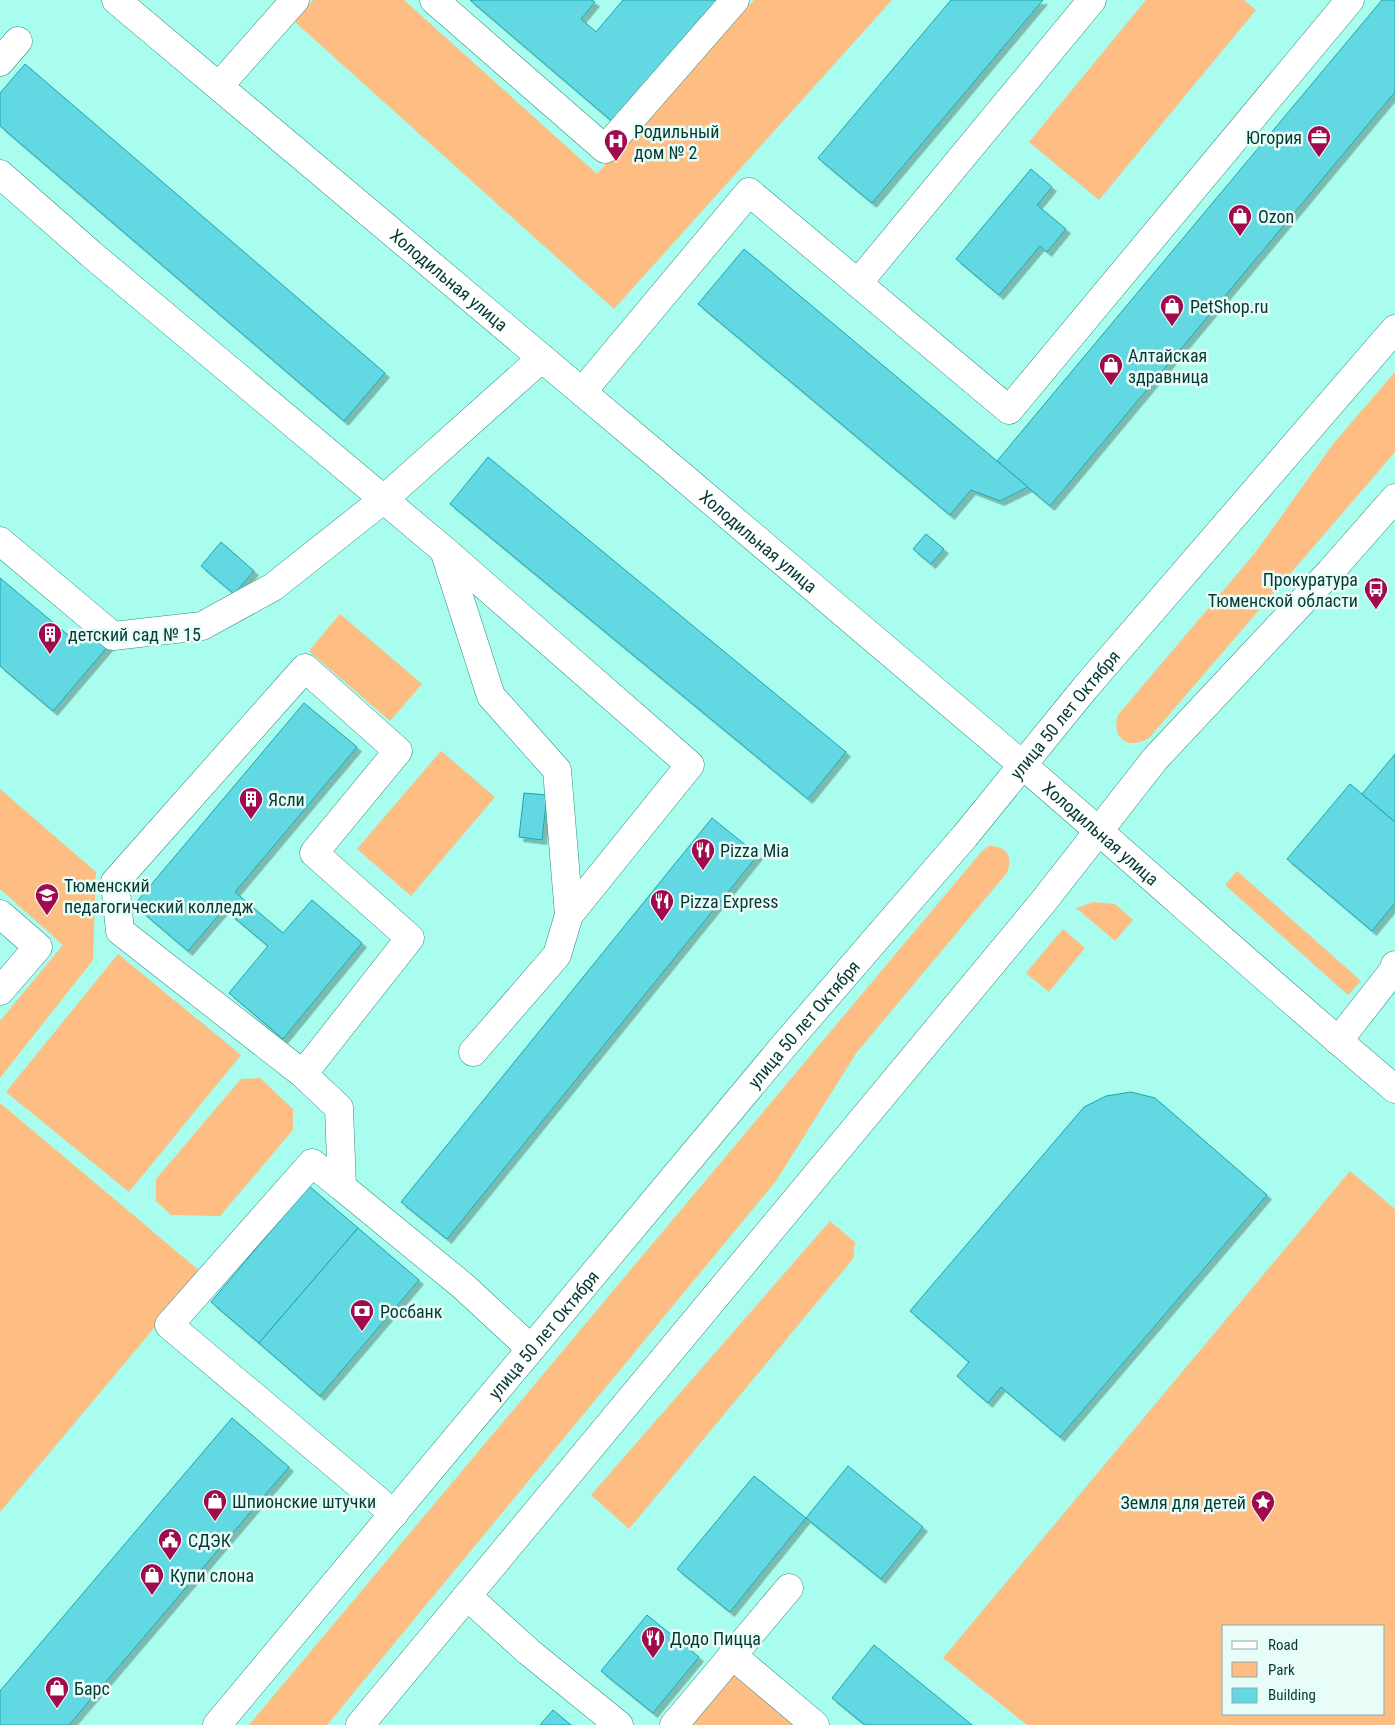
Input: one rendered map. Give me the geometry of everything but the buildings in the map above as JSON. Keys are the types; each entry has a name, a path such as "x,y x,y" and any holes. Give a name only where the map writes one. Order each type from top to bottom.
{"main road":[{"name":"Холодильная улица","path":"116,0 1022,765 1395,1089"},
{"path":"219,86 295,0"},
{"path":"434,0 605,149 735,0"},
{"path":"858,283 1092,0"},
{"path":"582,392 749,192 1009,410 1339,4"},
{"path":"0,62 18,41"},
{"path":"0,174 99,260 444,550 690,765 569,915 556,955 473,1052"},
{"name":"улица 50 лет Октября","path":"217,1725 530,1348 788,1042 966,836 1085,688 1395,329"},
{"path":"0,541 113,636 202,626 272,587 384,499 542,358"},
{"path":"360,1725 1036,909 1155,759 1330,572 1395,498"},
{"path":"444,550 491,696 557,770 569,915"},
{"path":"303,1074 410,938 314,853 398,751 305,668 115,882 120,931 303,1074 339,1108 342,1187"},
{"path":"0,914 38,947 0,991"},
{"path":"1338,1041 1394,969"},
{"path":"394,1514 170,1325 312,1163 463,1286 530,1348"},
{"path":"674,1725 789,1588"},
{"path":"467,1596 529,1652 619,1725"},
{"path":"732,1655 815,1725"}],"green space":[{"name":"Родильный дом № 2","path":"313,0 404,0 597,174 754,0 892,0 614,309 294,21"},
{"path":"1146,0 1244,0 1256,10 1099,200 1029,142"},
{"path":"1395,372 1395,452 1149,738 1134,743 1123,740 1117,730 1118,715 1255,553 1333,444"},
{"path":"340,614 422,684 390,721 309,651"},
{"path":"441,751 495,797 411,896 357,849"},
{"name":"Тюменский педагогический колледж","path":"0,789 96,872 93,960 0,1078 0,1021 63,945 0,889"},
{"path":"989,846 995,846 1007,853 1009,867 1007,873 857,1052 776,1181 327,1725 249,1725 982,851"},
{"path":"1237,871 1361,981 1348,995 1225,885"},
{"path":"1093,902 1115,904 1133,920 1115,941 1076,908"},
{"path":"1063,929 1085,948 1049,992 1026,973"},
{"path":"118,954 241,1055 129,1192 6,1092"},
{"path":"260,1078 293,1109 293,1130 220,1216 171,1215 156,1201 156,1179 241,1079"},
{"path":"0,1103 201,1272 0,1512"},
{"path":"1350,1171 1395,1209 1395,1725 1027,1725 943,1658"},
{"path":"830,1221 855,1242 853,1259 629,1529 591,1495"},
{"path":"732,1655 815,1725 674,1725"}],"place":[{"name":"Югория","path":"1319,158"},
{"name":"Родильный дом № 2","path":"616,162"},
{"name":"Ozon","path":"1240,237"},
{"name":"PetShop.ru","path":"1172,327"},
{"name":"Алтайская здравница","path":"1111,386"},
{"name":"Прокуратура Тюменской области","path":"1376,610"},
{"name":"детский сад № 15","path":"50,655"},
{"name":"Ясли","path":"251,820"},
{"name":"Pizza Mia","path":"703,871"},
{"name":"Тюменский педагогический колледж","path":"47,916"},
{"name":"Pizza Express","path":"662,922"},
{"name":"Росбанк","path":"362,1332"},
{"name":"Шпионские штучки","path":"215,1522"},
{"name":"Земля для детей","path":"1263,1523"},
{"name":"СДЭК","path":"170,1561"},
{"name":"Купи слона","path":"152,1596"},
{"name":"Додо Пицца","path":"653,1659"},
{"name":"Барс","path":"57,1709"}]}
